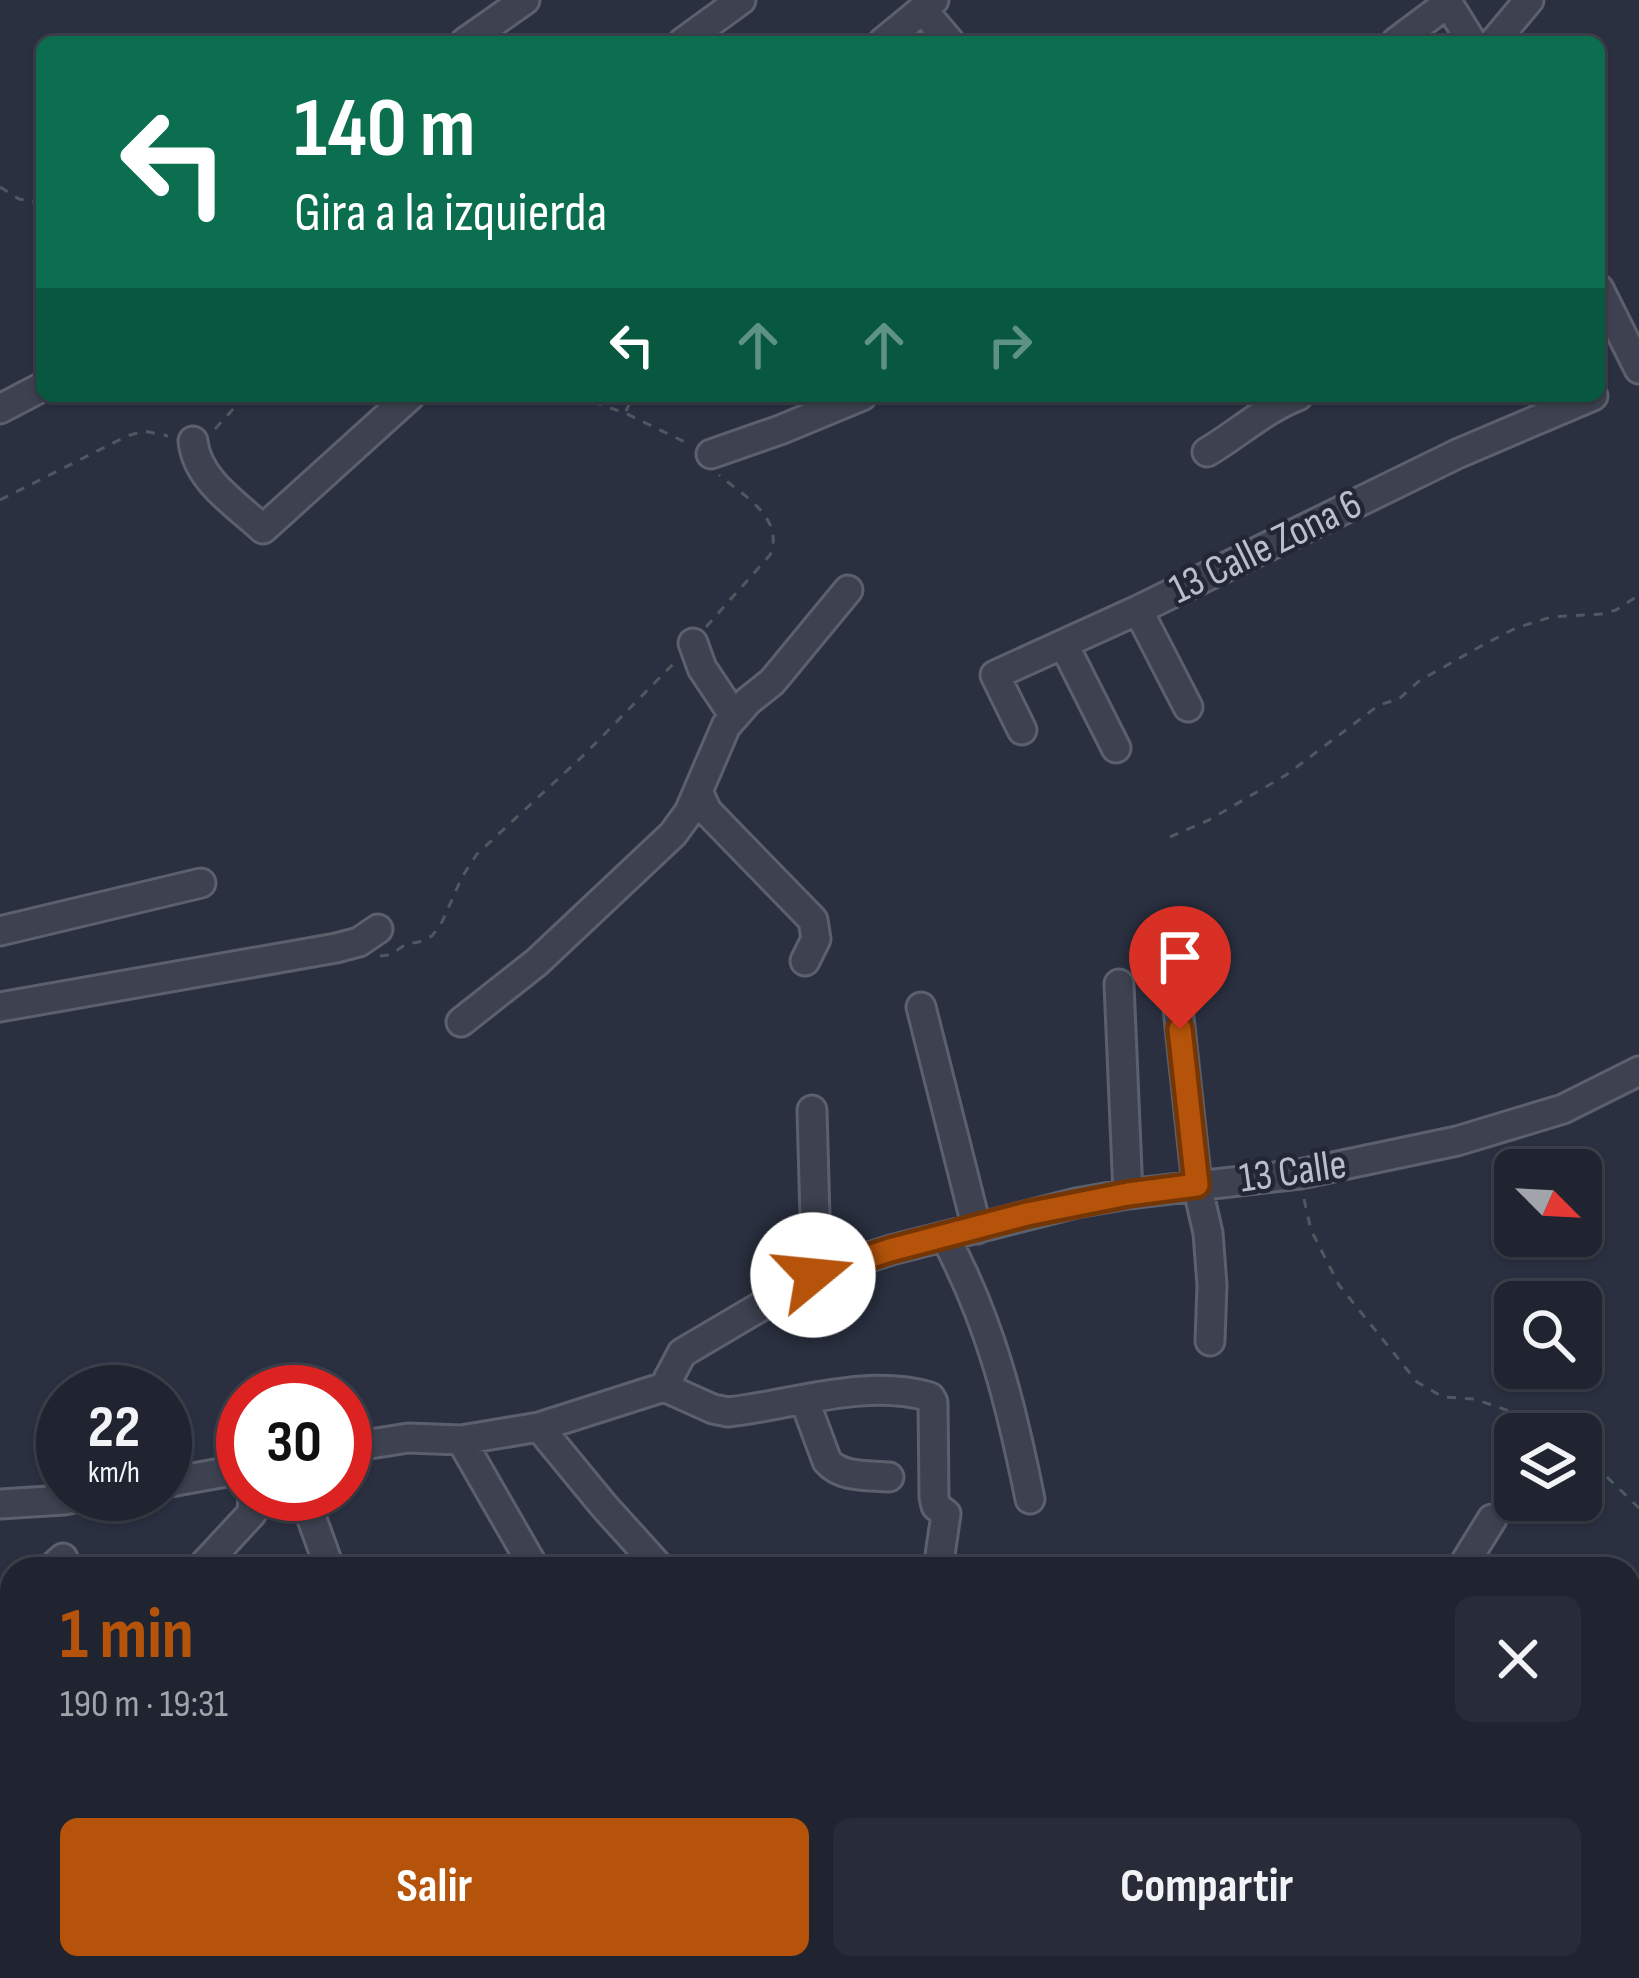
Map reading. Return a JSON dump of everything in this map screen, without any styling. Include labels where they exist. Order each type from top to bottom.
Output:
[{"type":"street","points":[[474,36],[525,0]]},
{"type":"street","points":[[691,36],[741,0]]},
{"type":"street","points":[[1499,36],[1529,0]]},
{"type":"street","points":[[1404,36],[1447,2],[1468,36]]},
{"type":"street","points":[[890,36],[928,5],[946,36]]},
{"type":"street","points":[[1605,302],[1639,373]]},
{"type":"street","name":"13 Calle Zona 6","points":[[1605,390],[1639,373]]},
{"type":"street","points":[[0,410],[36,389]]},
{"type":"street","points":[[194,441],[199,465],[207,476],[263,530],[403,402]]},
{"type":"street","points":[[711,454],[848,402]]},
{"type":"street","points":[[1207,452],[1284,402]]},
{"type":"street","name":"13 Calle Zona 6","points":[[1022,730],[995,675],[1457,454],[1580,402]]},
{"type":"street","points":[[461,1022],[537,962],[673,834],[689,812],[725,726],[772,682],[848,590]]},
{"type":"street","points":[[1138,610],[1188,706]]},
{"type":"street","points":[[693,643],[702,668],[734,716]]},
{"type":"street","points":[[1064,645],[1116,748]]},
{"type":"street","points":[[698,791],[707,811],[813,920],[816,939],[806,961]]},
{"type":"street","points":[[0,931],[201,883]]},
{"type":"street","points":[[0,1007],[336,948],[359,942],[378,929]]},
{"type":"street","points":[[1119,984],[1128,1194]]},
{"type":"street","points":[[1176,990],[1197,1185],[1209,1250],[1210,1341]]},
{"type":"street","points":[[921,1007],[977,1229]]},
{"type":"street","name":"13 Calle","points":[[664,1388],[682,1352],[813,1275],[1027,1214],[1128,1194],[1300,1174],[1435,1146],[1563,1109],[1639,1071]]},
{"type":"street","points":[[812,1110],[813,1275]]},
{"type":"street","points":[[945,1237],[992,1342],[1030,1499]]},
{"type":"street","points":[[372,1444],[408,1438],[461,1440],[539,1427],[664,1388],[728,1412],[857,1392],[930,1397],[934,1497],[946,1514],[940,1557]]},
{"type":"street","points":[[804,1399],[833,1468],[889,1478]]},
{"type":"street","points":[[539,1427],[651,1557]]},
{"type":"street","points":[[461,1440],[528,1557]]},
{"type":"street","points":[[0,1504],[36,1502]]},
{"type":"street","points":[[1469,1557],[1492,1519]]},
{"type":"street","points":[[211,1557],[244,1521]]},
{"type":"street","points":[[313,1521],[326,1557]]},
{"type":"path","points":[[0,188],[36,202]]},
{"type":"path","points":[[378,929],[372,948],[378,956],[432,936],[477,854],[586,753],[770,555],[774,530],[748,498],[716,472],[711,454],[593,402]]},
{"type":"path","points":[[625,413],[630,402]]},
{"type":"path","points":[[0,500],[127,436]]},
{"type":"path","points":[[1170,837],[1286,776],[1379,705],[1399,699],[1481,646],[1550,617],[1616,610],[1639,595]]},
{"type":"path","points":[[1300,1174],[1311,1230],[1339,1285],[1417,1382],[1444,1397],[1474,1399],[1515,1413]]},
{"type":"path","points":[[1602,1472],[1639,1508]]},
{"type":"route","points":[[813,1275],[1027,1214],[1197,1185],[1180,1029]]}]
